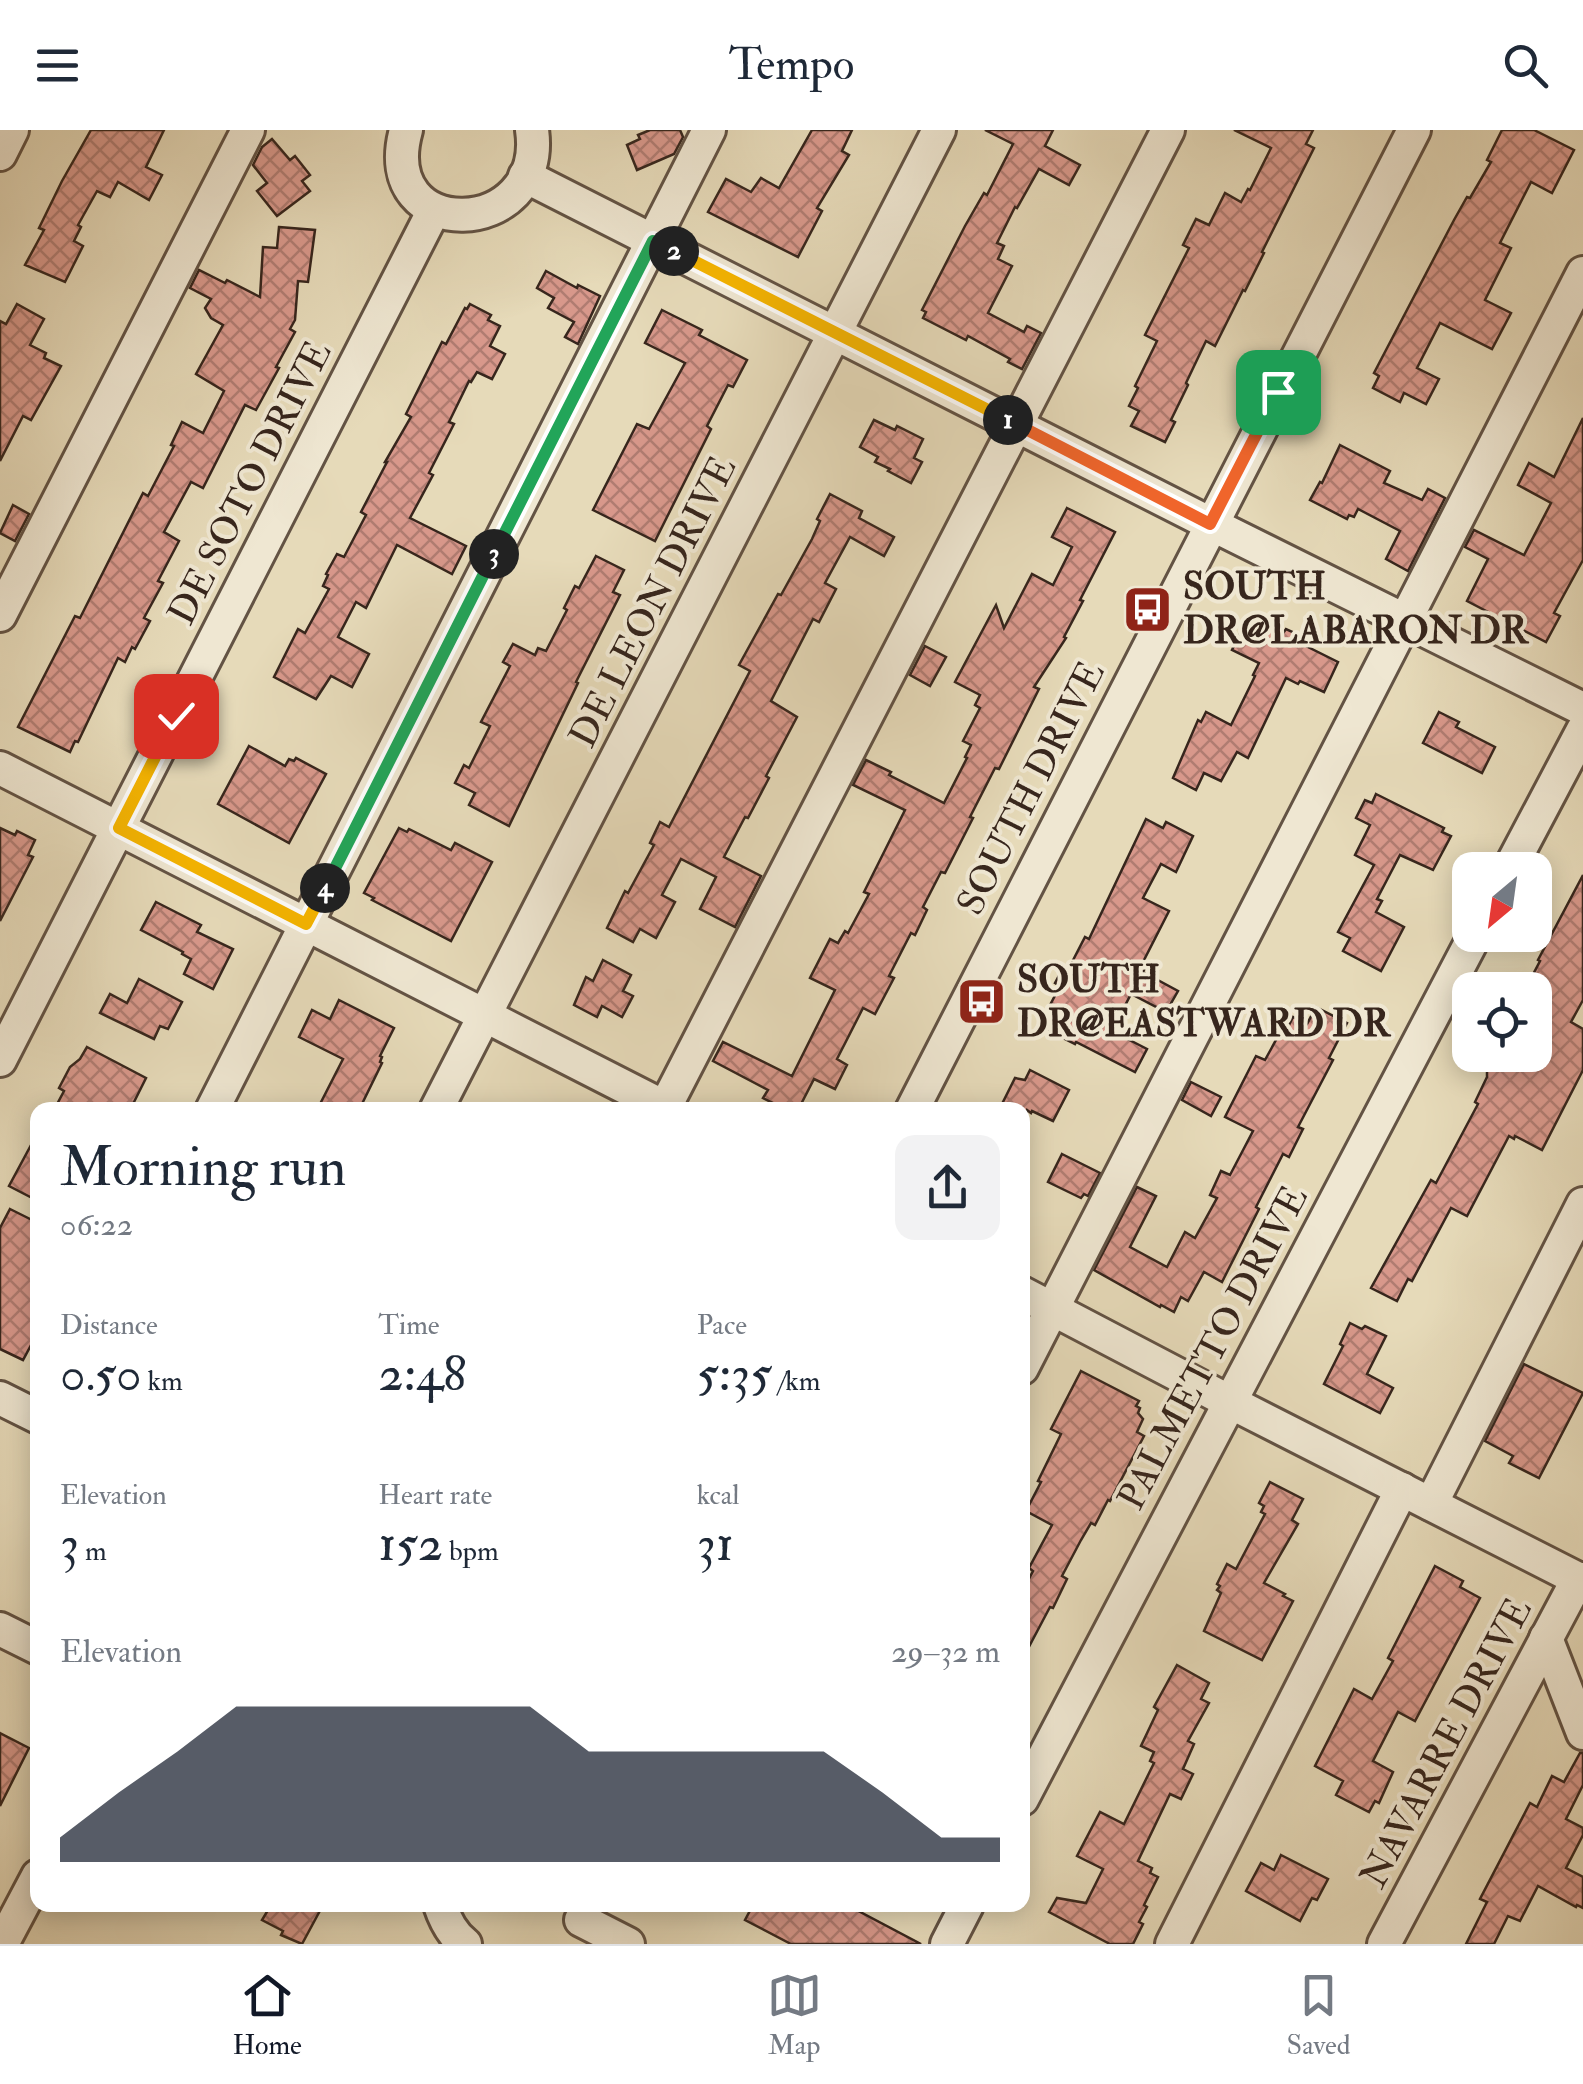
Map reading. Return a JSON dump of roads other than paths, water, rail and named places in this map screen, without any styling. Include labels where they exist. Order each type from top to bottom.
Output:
[{"type":"street","points":[[0,154],[12,130]]},
{"type":"street","points":[[0,615],[248,130]]},
{"type":"street","points":[[406,130],[402,156],[410,187],[434,210],[463,217],[489,211],[513,193],[531,158],[532,130]]},
{"type":"street","points":[[216,1102],[710,130]]},
{"type":"street","name":"DE LEON DRIVE","points":[[440,1102],[939,130]]},
{"type":"street","points":[[672,1102],[1168,130]]},
{"type":"street","name":"SOUTH DRIVE","points":[[916,1102],[1414,130]]},
{"type":"street","points":[[525,176],[1583,709]]},
{"type":"street","name":"DE SOTO DRIVE","points":[[0,1060],[434,210]]},
{"type":"street","points":[[1030,1353],[1583,273]]},
{"type":"street","points":[[1519,852],[1583,730]]},
{"type":"street","points":[[0,768],[654,1102]]},
{"type":"street","name":"PALMETTO DRIVE","points":[[1030,1784],[1466,952]]},
{"type":"street","points":[[1172,1944],[1583,1204]]},
{"type":"street","points":[[1030,1296],[1580,1579]]},
{"type":"street","points":[[0,1398],[30,1413]]},
{"type":"street","name":"NAVARRE DRIVE","points":[[1384,1944],[1580,1579]]},
{"type":"street","points":[[0,1630],[30,1644]]},
{"type":"street","points":[[1546,1638],[1583,1733]]},
{"type":"street","points":[[2,1944],[30,1891]]},
{"type":"street","points":[[442,1912],[465,1944]]},
{"type":"street","points":[[947,1944],[963,1912]]},
{"type":"street","points":[[576,1923],[628,1944]]},
{"type":"place","name":"SOUTH DR@LABARON DR","points":[[1148,609]]},
{"type":"place","name":"SOUTH DR@EASTWARD DR","points":[[982,1002]]}]
